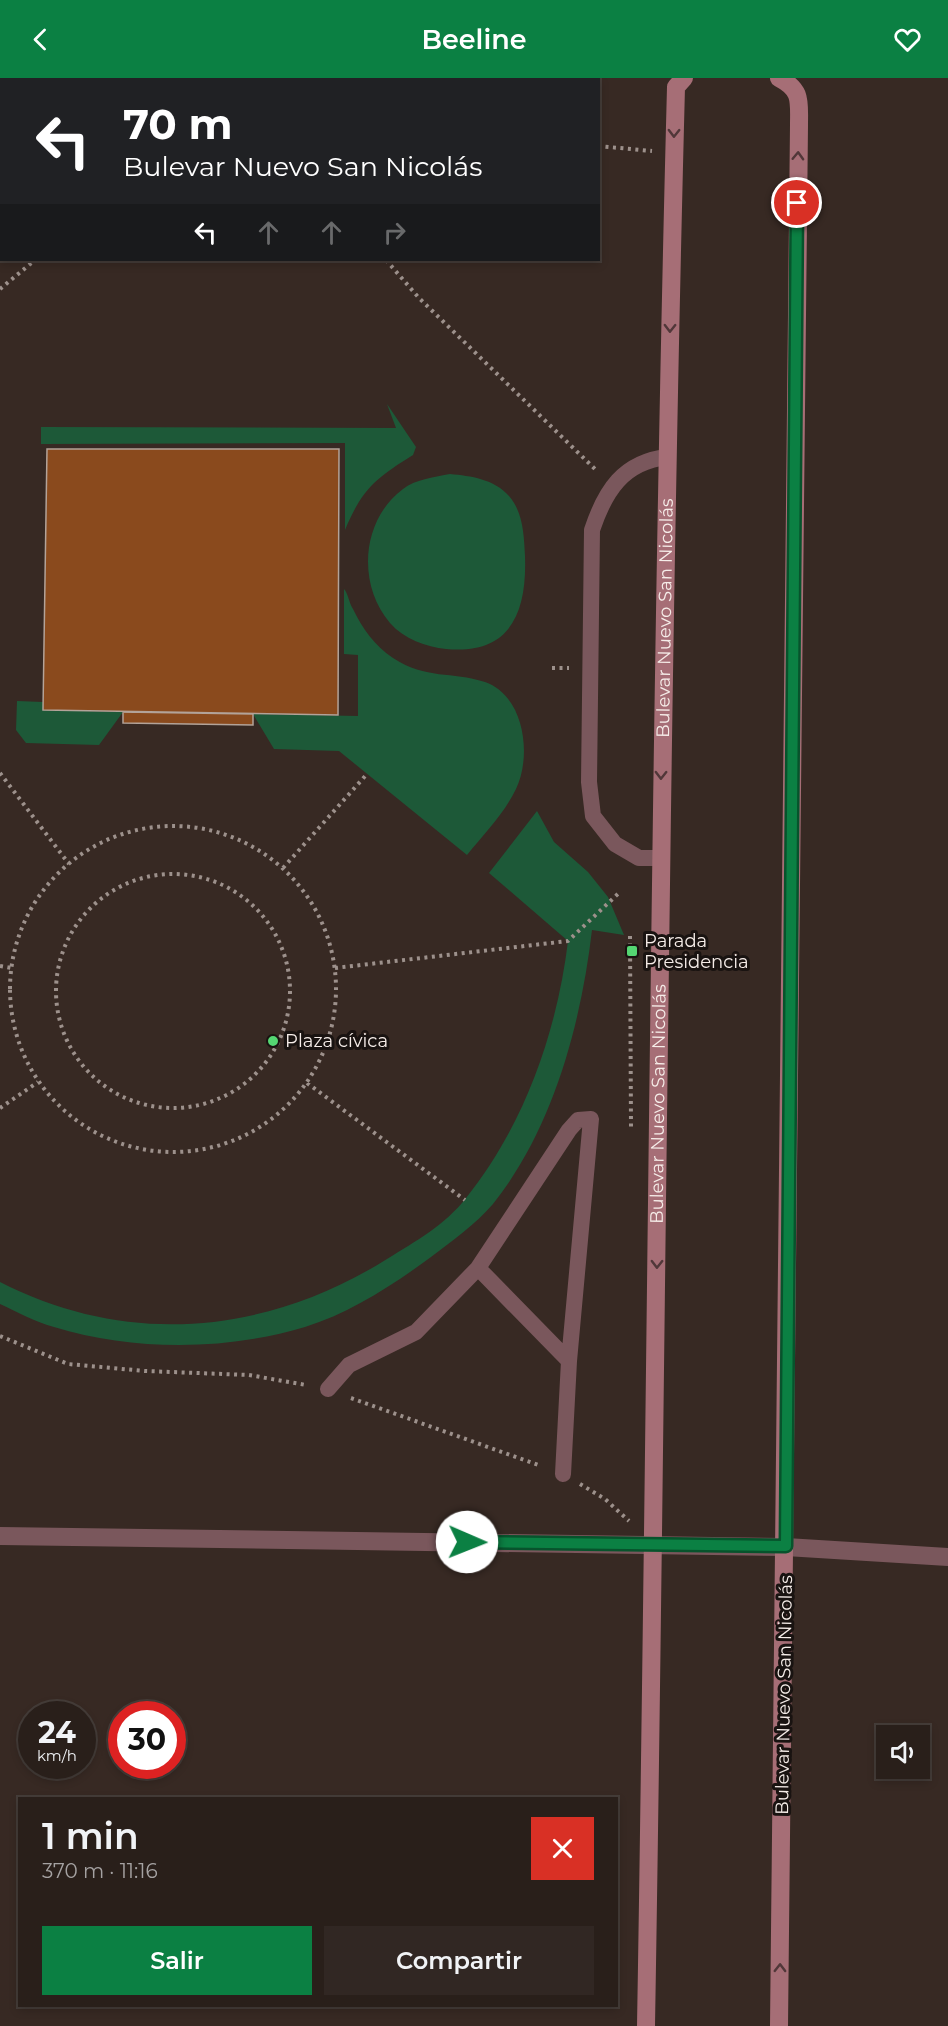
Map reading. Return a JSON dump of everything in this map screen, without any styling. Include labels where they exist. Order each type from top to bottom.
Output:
[{"type":"street","name":"Bulevar Nuevo San Nicolás","points":[[646,2026],[667,457],[676,87],[684,78]]},
{"type":"street","name":"Bulevar Nuevo San Nicolás","points":[[779,78],[790,84],[798,94],[800,124],[779,2026]]},
{"type":"street","points":[[0,1536],[786,1546],[948,1557]]},
{"type":"lane","points":[[661,858],[639,858],[615,844],[593,816],[589,782],[592,530],[599,509],[612,487],[633,466],[650,459],[667,457]]},
{"type":"lane","points":[[328,1389],[349,1365],[416,1332],[478,1268],[569,1130],[578,1120],[591,1119],[569,1361],[563,1474]]},
{"type":"lane","points":[[478,1268],[569,1361]]},
{"type":"path","points":[[600,146],[674,153]]},
{"type":"path","points":[[0,289],[34,261]]},
{"type":"path","points":[[387,261],[419,298],[612,487]]},
{"type":"path","points":[[0,773],[69,864]]},
{"type":"path","points":[[283,868],[367,774]]},
{"type":"path","points":[[175,824],[211,830],[249,842],[294,877],[324,923],[338,978],[332,1030],[307,1083],[276,1117],[230,1143],[178,1153],[126,1146],[78,1124],[38,1082],[16,1041],[8,989],[17,934],[44,885],[69,864],[87,848],[139,828],[175,824]]},
{"type":"path","points":[[147,876],[201,877],[250,900],[281,939],[292,993],[282,1041],[248,1083],[197,1106],[146,1108],[99,1083],[64,1043],[54,992],[66,934],[98,898],[147,876]]},
{"type":"path","points":[[335,968],[568,941],[621,891]]},
{"type":"path","points":[[0,966],[11,968]]},
{"type":"path","points":[[0,1108],[38,1082]]},
{"type":"path","points":[[307,1083],[465,1200]]},
{"type":"path","points":[[0,1336],[68,1364],[146,1371],[249,1374],[328,1389],[563,1474],[605,1499],[654,1544]]},
{"type":"green space","points":[[387,404],[416,447],[413,455],[380,478],[364,494],[345,530],[345,443],[41,444],[41,427],[396,428]]},
{"type":"green space","points":[[450,474],[482,479],[503,490],[517,509],[524,540],[523,595],[511,626],[500,637],[486,645],[468,649],[431,646],[402,634],[379,608],[372,590],[369,572],[368,553],[372,535],[389,502],[403,489],[414,483]]},
{"type":"green space","points":[[344,589],[365,630],[380,648],[393,658],[405,665],[428,672],[485,682],[498,689],[517,713],[524,744],[521,776],[506,807],[467,855],[339,751],[274,749],[253,714],[358,716],[358,655],[344,654]]},
{"type":"green space","points":[[17,701],[43,702],[43,710],[123,712],[99,745],[26,743],[16,730]]},
{"type":"green space","points":[[537,811],[554,842],[588,872],[608,897],[624,935],[592,930],[572,1038],[548,1109],[514,1175],[493,1204],[479,1218],[417,1267],[355,1306],[322,1321],[274,1335],[211,1344],[147,1344],[84,1335],[47,1325],[0,1304],[0,1282],[49,1303],[98,1317],[147,1324],[197,1323],[246,1317],[294,1304],[341,1284],[409,1246],[430,1232],[458,1208],[487,1170],[521,1109],[546,1043],[563,975],[568,941],[489,873]]},
{"type":"building","points":[[47,449],[339,449],[338,715],[43,710]]},
{"type":"building","points":[[123,712],[253,714],[253,725],[123,723]]},
{"type":"place","name":"Parada Presidencia","points":[[632,951]]},
{"type":"place","name":"Plaza cívica","points":[[273,1041]]},
{"type":"route","points":[[467,1542],[786,1546],[797,203]]}]
